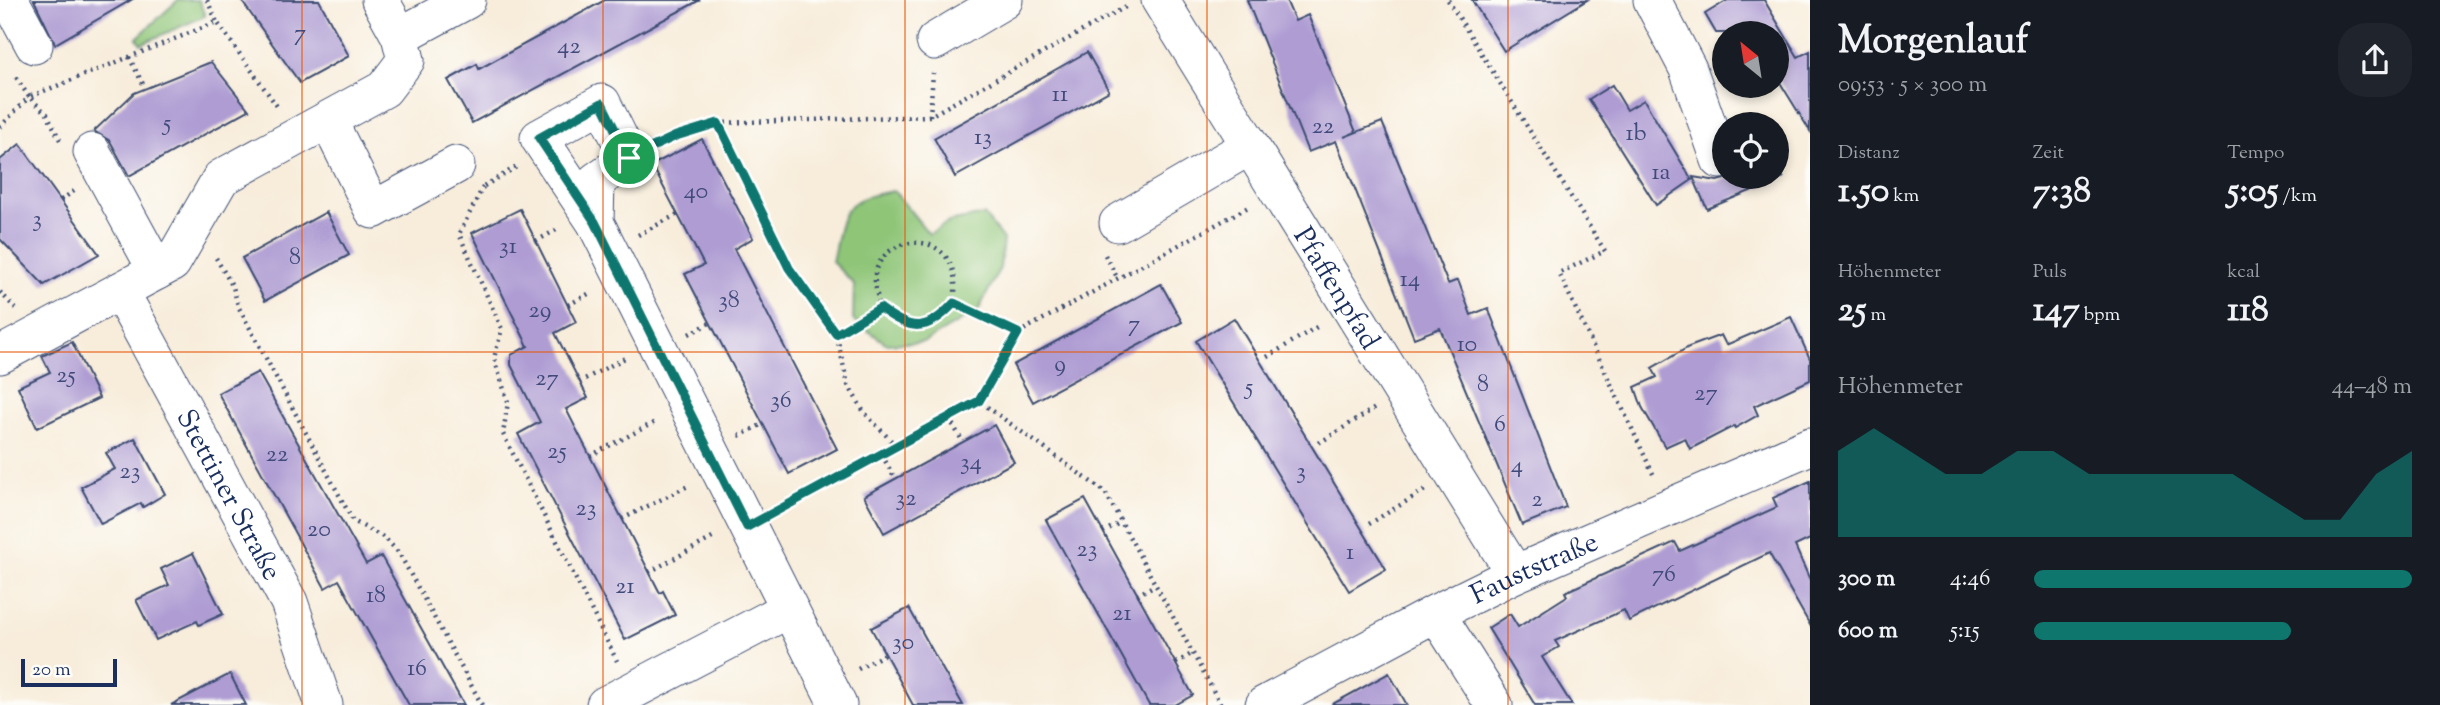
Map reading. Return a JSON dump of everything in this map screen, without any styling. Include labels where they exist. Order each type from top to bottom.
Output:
[{"type":"street","points":[[10,0],[21,54]]},
{"type":"street","points":[[0,355],[172,263],[221,178],[384,89],[406,60],[400,36],[380,0]]},
{"type":"street","points":[[400,36],[467,0]]},
{"type":"street","points":[[935,41],[1004,0]]},
{"type":"street","name":"Pfaffenpfad","points":[[1160,0],[1515,575]]},
{"type":"street","points":[[1651,0],[1688,69],[1712,137]]},
{"type":"street","points":[[602,236],[596,181],[629,158],[602,103],[539,138],[602,236],[838,705]]},
{"type":"street","points":[[313,128],[373,209],[470,176]]},
{"type":"street","points":[[1118,223],[1250,146]]},
{"type":"street","points":[[78,151],[157,271]]},
{"type":"street","name":"Stettiner Straße","points":[[120,291],[289,602],[324,705]]},
{"type":"street","name":"Fauststraße","points":[[1264,705],[1436,613],[1515,575],[1810,446]]},
{"type":"street","points":[[619,698],[789,609]]},
{"type":"street","points":[[1436,613],[1494,705]]},
{"type":"path","points":[[207,0],[217,22],[313,128]]},
{"type":"path","points":[[629,158],[676,136],[718,123],[930,116],[1139,0]]},
{"type":"path","points":[[1448,0],[1605,251],[1559,273],[1669,509]]},
{"type":"path","points":[[0,127],[29,97],[217,22]]},
{"type":"path","points":[[930,116],[935,41]]},
{"type":"path","points":[[21,54],[29,97],[78,151]]},
{"type":"path","points":[[129,57],[145,88]]},
{"type":"path","points":[[718,123],[789,268],[836,334],[848,385],[864,412],[897,447]]},
{"type":"path","points":[[546,150],[470,176],[459,234],[502,329],[494,358],[508,402],[503,434],[619,698]]},
{"type":"path","points":[[649,572],[882,455],[979,401],[1018,333],[1277,191]]},
{"type":"path","points":[[602,236],[678,214]]},
{"type":"path","points":[[195,223],[233,287],[238,306],[353,521],[385,538],[399,553],[482,705]]},
{"type":"path","points":[[923,241],[938,248],[952,263],[956,281],[954,303],[940,319],[923,326],[902,325],[880,308],[875,275],[886,256],[899,245],[923,241]]},
{"type":"path","points":[[954,303],[1018,333]]},
{"type":"path","points":[[1267,357],[1349,307]]},
{"type":"path","points":[[836,334],[880,308]]},
{"type":"path","points":[[579,382],[655,343]]},
{"type":"path","points":[[1319,443],[1401,391]]},
{"type":"path","points":[[979,401],[1105,492],[1221,705]]},
{"type":"path","points":[[590,456],[687,406]]},
{"type":"path","points":[[949,418],[963,442]]},
{"type":"path","points":[[882,455],[895,479]]},
{"type":"path","points":[[622,519],[719,471]]},
{"type":"path","points":[[1369,523],[1452,474]]},
{"type":"path","points":[[1103,532],[1121,522]]},
{"type":"path","points":[[1138,595],[1155,585]]},
{"type":"path","points":[[1176,663],[1193,653]]},
{"type":"green space","points":[[178,0],[199,0],[205,16],[141,44],[137,38]]},
{"type":"green space","points":[[894,191],[929,234],[949,222],[984,215],[1003,239],[1000,268],[978,311],[924,342],[887,344],[853,320],[854,284],[832,262],[846,211],[863,198]]},
{"type":"building","points":[[34,0],[131,0],[55,44]]},
{"type":"building","points":[[241,0],[319,0],[349,56],[300,83]]},
{"type":"building","points":[[605,0],[700,0],[472,123],[448,80],[477,64],[479,69]]},
{"type":"building","points":[[1247,0],[1286,0],[1295,21],[1308,15],[1356,132],[1344,137],[1382,122],[1448,284],[1458,280],[1471,315],[1488,308],[1566,507],[1522,525],[1440,328],[1414,338],[1336,141],[1308,152]]},
{"type":"building","points":[[1472,0],[1587,0],[1504,51]]},
{"type":"building","points":[[1728,0],[1764,0],[1777,21],[1712,21],[1712,26],[1705,14]]},
{"type":"building","points":[[1789,42],[1798,57],[1810,51],[1810,131],[1789,97]]},
{"type":"building","points":[[1087,52],[1109,91],[955,177],[934,138]]},
{"type":"building","points":[[211,62],[249,110],[129,176],[110,141],[94,131],[134,93]]},
{"type":"building","points":[[1612,85],[1627,110],[1644,100],[1692,180],[1656,205],[1589,99]]},
{"type":"building","points":[[702,139],[753,238],[734,249],[837,449],[789,474],[685,274],[704,265],[652,165]]},
{"type":"building","points":[[20,144],[99,254],[44,285],[0,239],[0,160]]},
{"type":"building","points":[[1693,177],[1712,180],[1712,189],[1755,189],[1707,209]]},
{"type":"building","points":[[520,209],[576,322],[555,333],[588,398],[566,409],[660,593],[663,591],[675,615],[625,640],[518,434],[540,422],[511,365],[511,355],[528,346],[472,233]]},
{"type":"building","points":[[326,212],[349,255],[265,301],[242,258]]},
{"type":"building","points":[[1161,284],[1182,322],[1033,402],[1013,365]]},
{"type":"building","points":[[1791,317],[1810,359],[1810,380],[1754,406],[1758,415],[1690,449],[1685,438],[1665,447],[1642,407],[1635,387],[1657,377],[1652,368],[1689,347],[1721,335],[1726,345]]},
{"type":"building","points":[[1234,318],[1386,569],[1349,591],[1196,341]]},
{"type":"building","points":[[72,342],[99,398],[37,428],[18,387],[50,372],[42,356]]},
{"type":"building","points":[[258,372],[366,564],[381,556],[464,705],[409,705],[339,580],[325,588],[218,393]]},
{"type":"building","points":[[994,425],[1014,462],[884,533],[864,496]]},
{"type":"building","points":[[135,438],[165,494],[143,507],[141,503],[101,524],[81,487],[115,469],[106,453]]},
{"type":"building","points":[[1810,481],[1810,539],[1795,546],[1810,580],[1810,625],[1769,553],[1629,621],[1624,610],[1555,641],[1559,647],[1542,657],[1572,705],[1535,705],[1488,628],[1510,614],[1518,627],[1567,596],[1565,592],[1675,542],[1680,551],[1777,507],[1773,498]]},
{"type":"building","points":[[1085,499],[1193,695],[1175,705],[1149,705],[1046,520]]},
{"type":"building","points":[[193,553],[223,614],[199,625],[197,621],[156,640],[136,600],[169,585],[161,569]]},
{"type":"building","points":[[909,608],[963,705],[913,705],[871,628]]},
{"type":"building","points":[[1389,673],[1407,705],[1331,705]]},
{"type":"building","points":[[230,674],[246,705],[171,705]]},
{"type":"route","points":[[602,103],[629,158],[676,136],[718,123],[764,212],[789,268],[836,334],[880,308],[902,325],[923,326],[940,319],[954,303],[1018,333],[979,401],[747,527],[595,222],[539,138],[602,103]]}]
